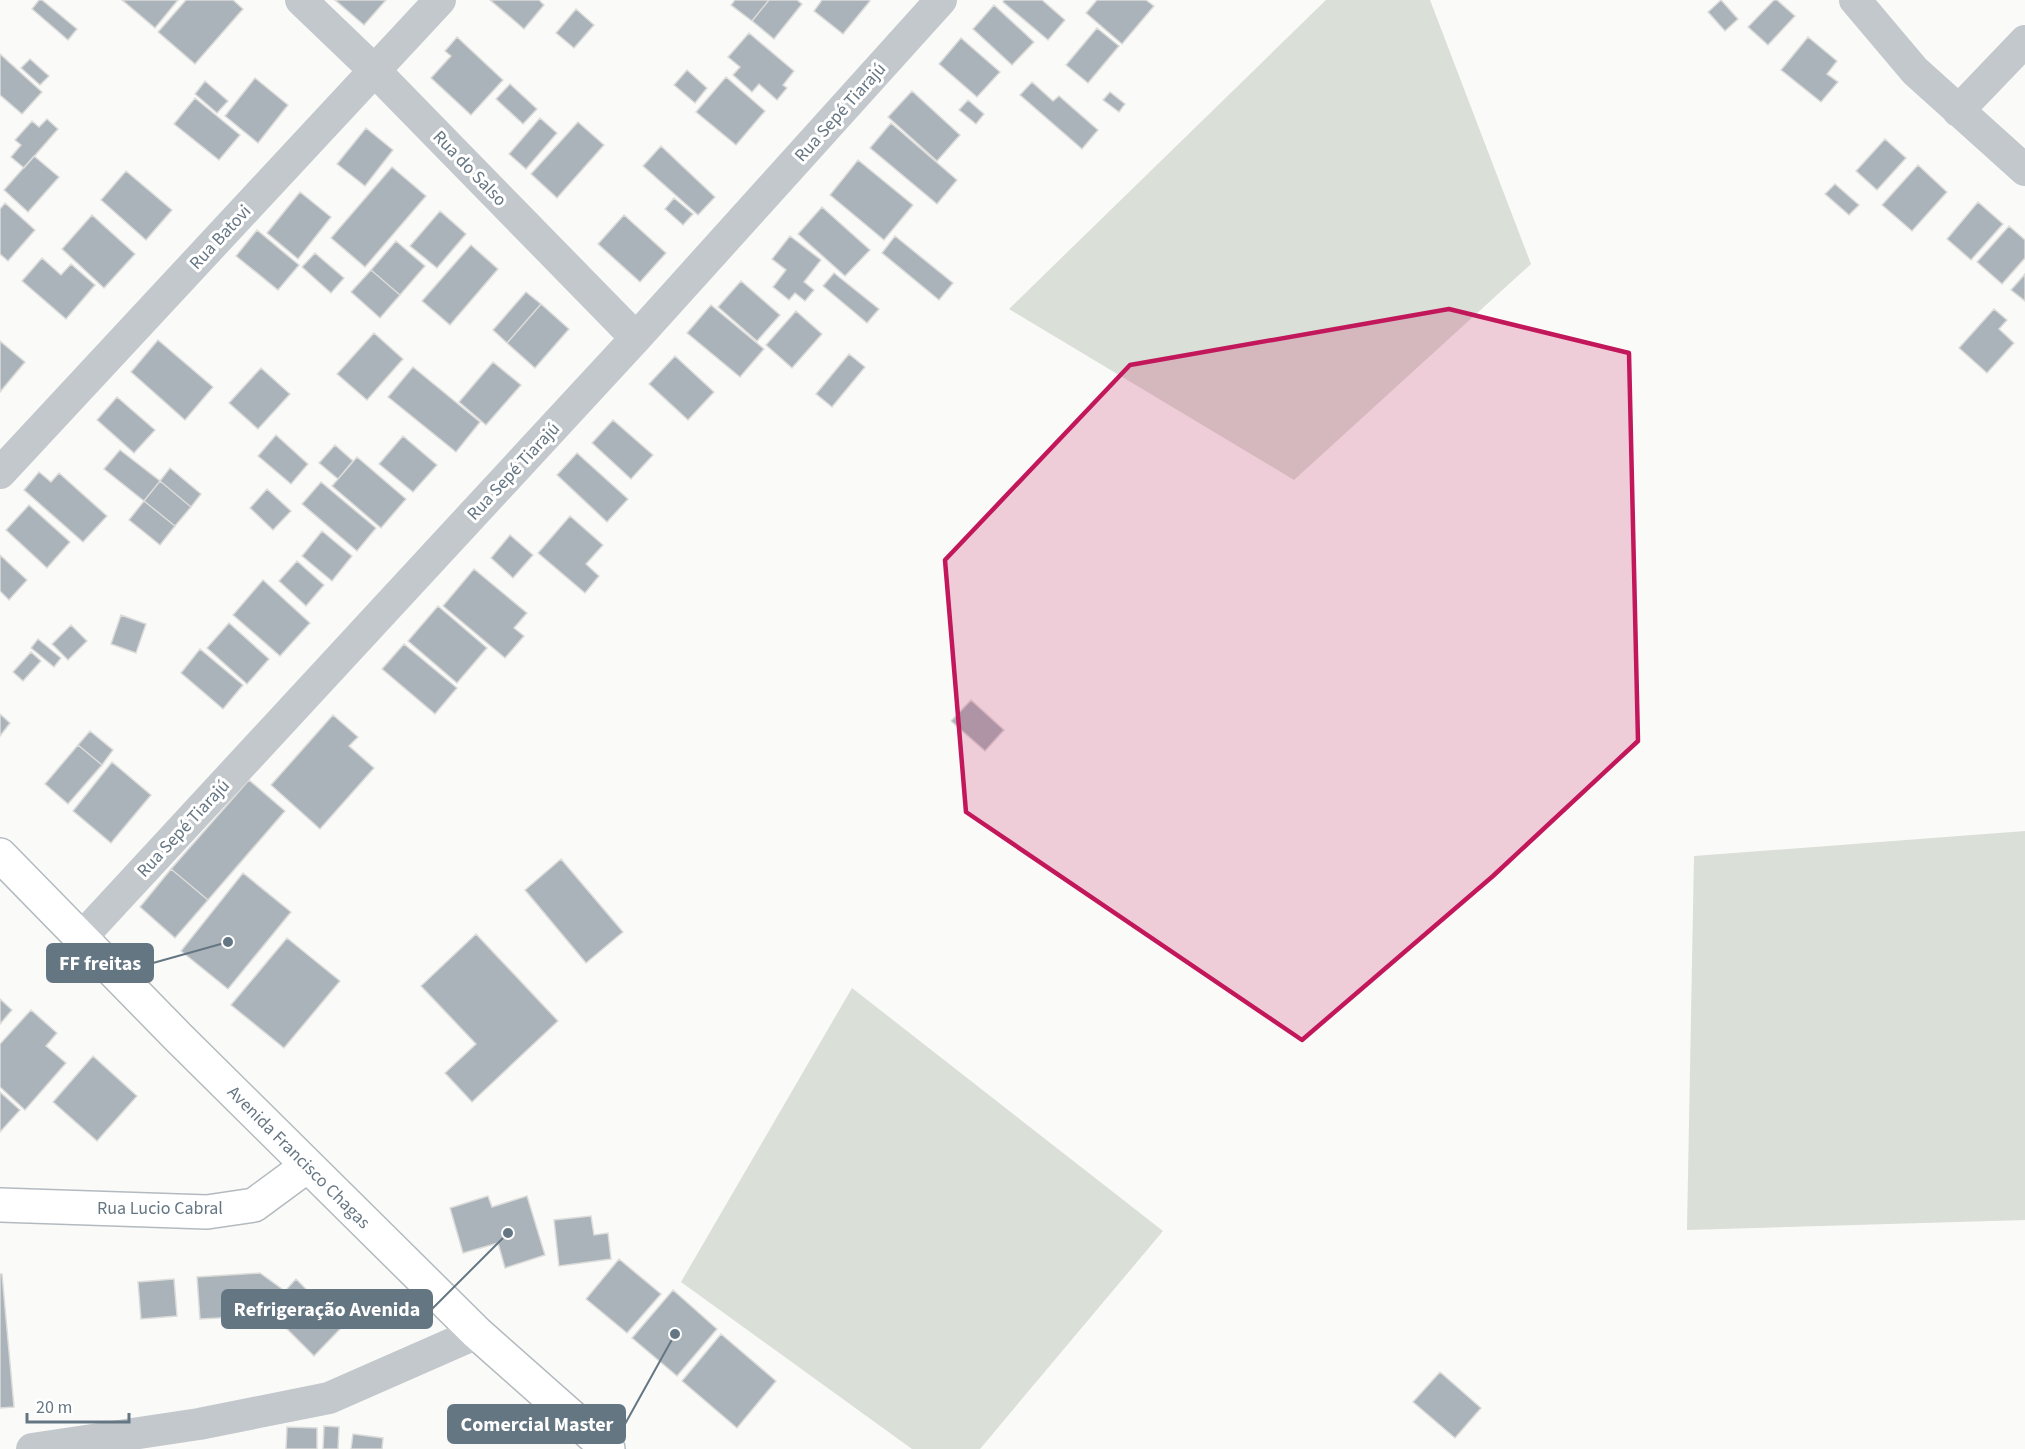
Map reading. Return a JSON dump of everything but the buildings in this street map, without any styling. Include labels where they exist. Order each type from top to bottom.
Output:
[{"type":"street","name":"Rua do Salso","points":[[301,0],[375,70],[636,338]]},
{"type":"street","name":"Rua Batovi","points":[[0,473],[440,0]]},
{"type":"street","name":"Rua Sepé Tiarajú","points":[[81,938],[636,338],[941,0]]},
{"type":"street","points":[[1855,0],[1915,71],[2025,170]]},
{"type":"street","points":[[1958,111],[2025,41]]},
{"type":"street","name":"Avenida Francisco Chagas","points":[[0,855],[307,1166],[477,1333],[608,1449]]},
{"type":"street","name":"Rua Lucio Cabral","points":[[0,1205],[207,1212],[254,1205],[307,1166]]},
{"type":"street","points":[[32,1449],[199,1424],[329,1398],[477,1333]]},
{"type":"highlighted area","points":[[1449,309],[1629,353],[1638,741],[1493,876],[1302,1040],[966,812],[945,560],[1130,365]]},
{"type":"shaded area","points":[[1326,0],[1430,0],[1531,264],[1294,480],[1009,309]]},
{"type":"shaded area","points":[[2025,831],[2025,1220],[1687,1230],[1694,856]]},
{"type":"shaded area","points":[[852,988],[1163,1231],[980,1449],[912,1449],[681,1282]]},
{"type":"place","name":"FF freitas","points":[[228,942]]},
{"type":"place","name":"Refrigeração Avenida","points":[[508,1233]]},
{"type":"place","name":"Comercial Master","points":[[675,1334]]}]
